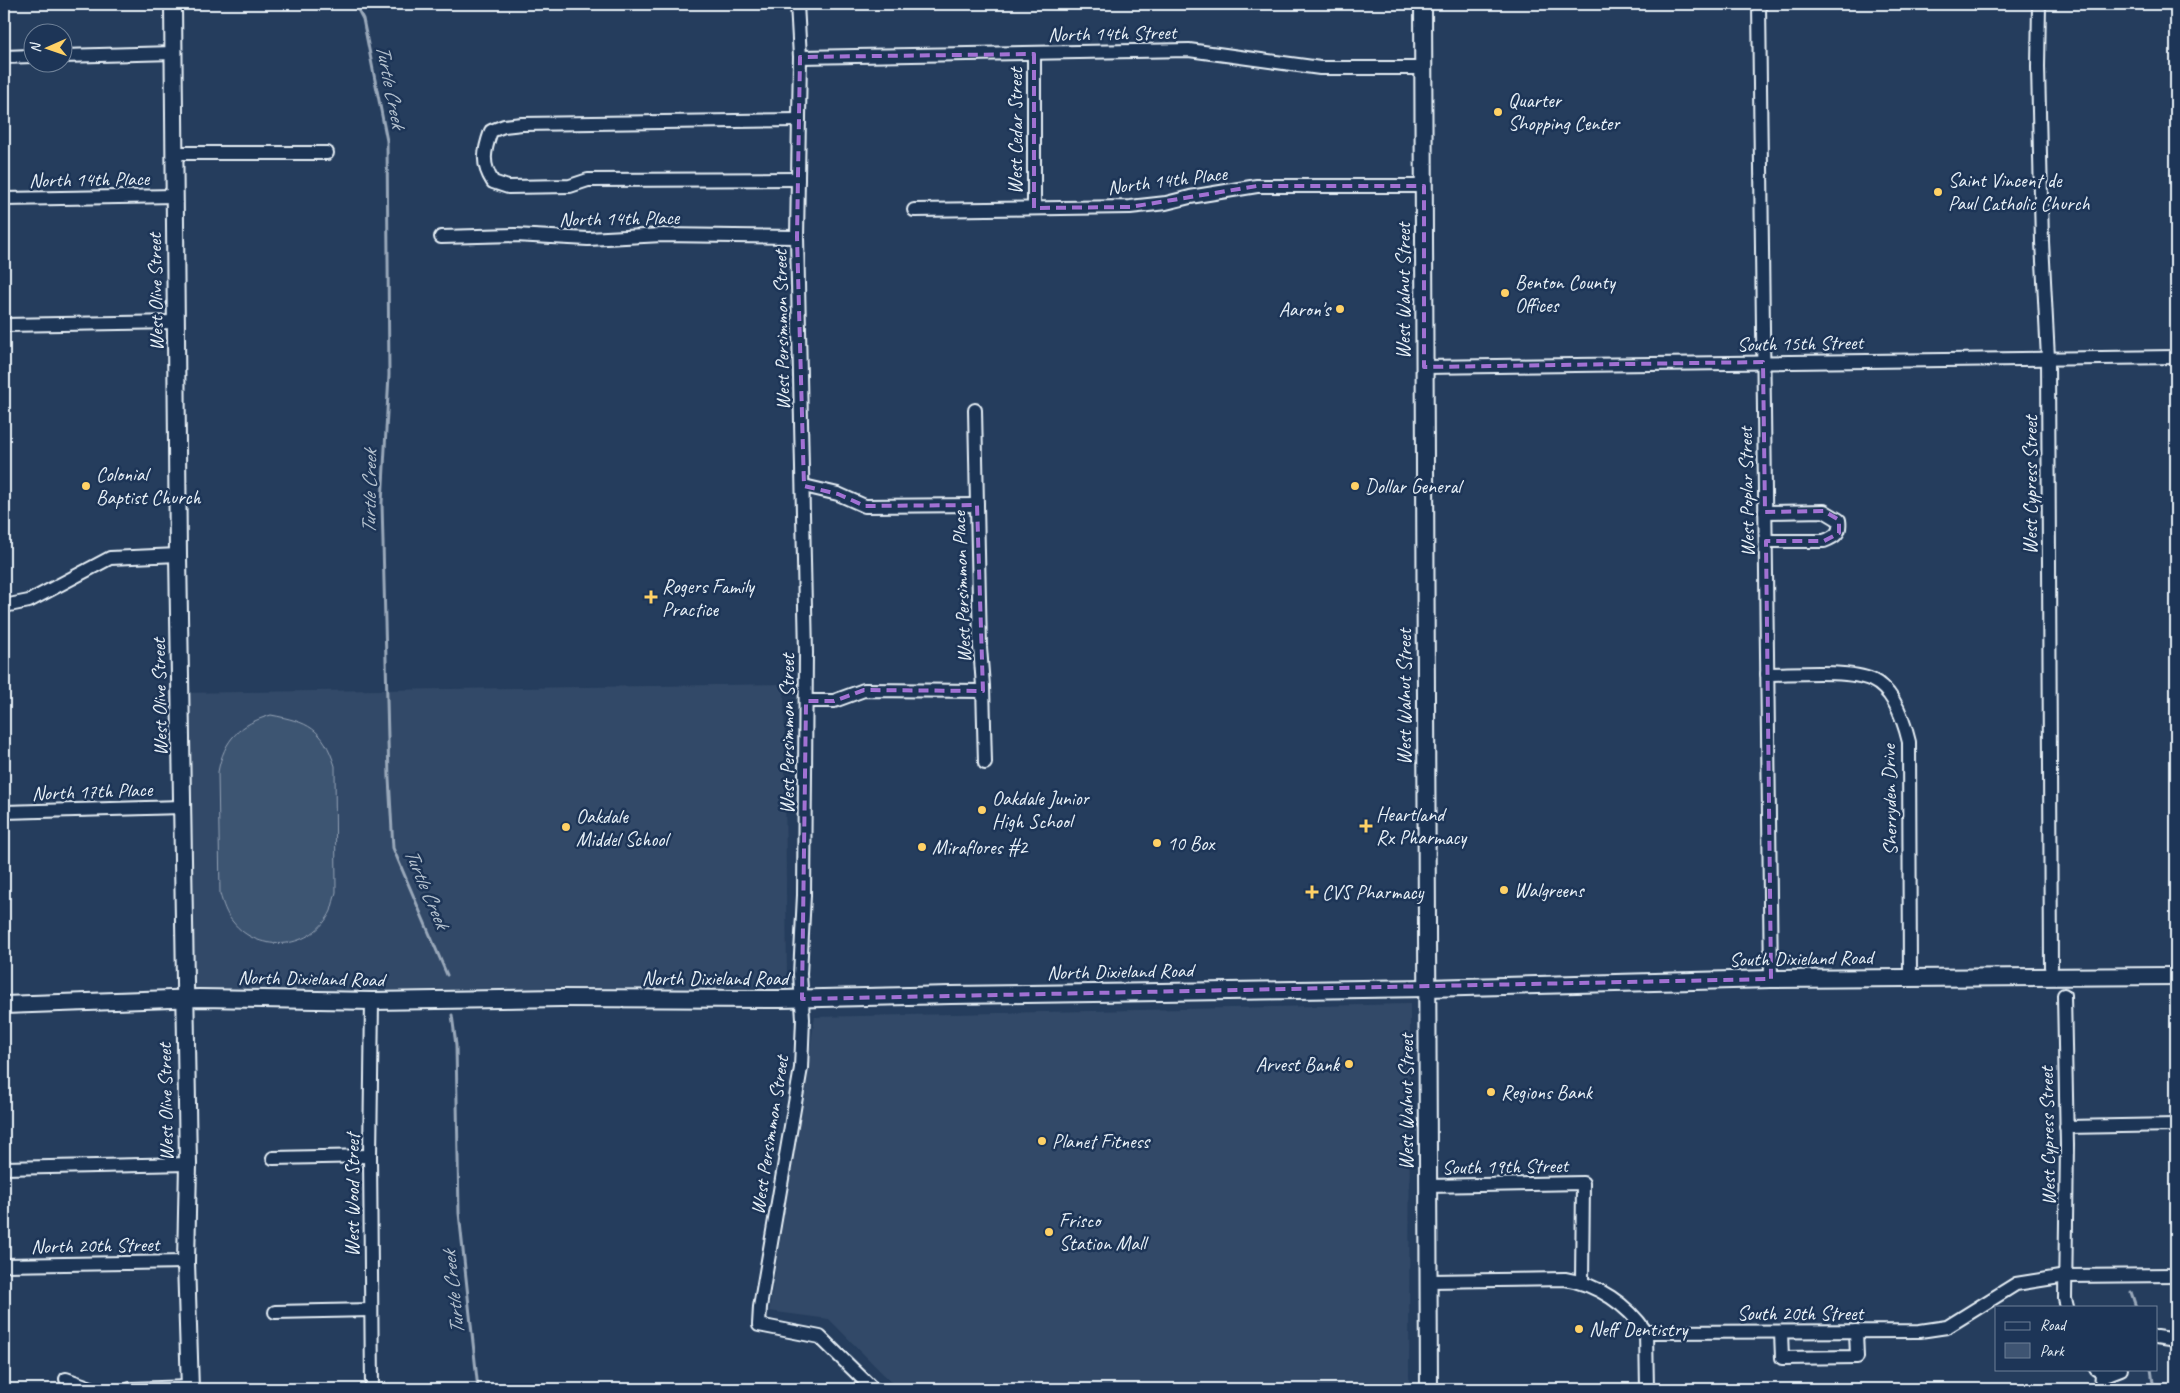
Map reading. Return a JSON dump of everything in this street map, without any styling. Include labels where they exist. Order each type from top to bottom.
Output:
[{"type":"main road","name":"West Olive Street","points":[[174,4],[178,555],[188,1164],[186,1262],[190,1388]]},
{"type":"main road","name":"West Walnut Street","points":[[1423,4],[1429,1389]]},
{"type":"main road","name":"South Dixieland Road","points":[[1427,988],[1910,977],[2176,976]]},
{"type":"main road","name":"North Dixieland Road","points":[[4,1005],[185,999],[372,1001],[802,999],[1427,988]]},
{"type":"street","name":"West Persimmon Street","points":[[796,4],[800,57],[797,237],[804,486],[806,701],[804,894],[800,974],[802,1068],[760,1307],[759,1325],[820,1336],[873,1389]]},
{"type":"street","name":"West Poplar Street","points":[[1758,4],[1771,980]]},
{"type":"street","name":"West Cypress Street","points":[[2039,4],[2038,67],[2042,242],[2048,358],[2051,966]]},
{"type":"street","name":"North 14th Street","points":[[800,57],[1189,50],[1320,68],[1423,68]]},
{"type":"street","points":[[72,56],[174,53]]},
{"type":"street","name":"West Cedar Street","points":[[1034,54],[1034,208]]},
{"type":"street","points":[[4,57],[22,56]]},
{"type":"street","points":[[798,179],[588,180],[570,186],[508,187],[493,182],[486,171],[485,148],[491,131],[504,126],[522,124],[799,120]]},
{"type":"street","name":"North 14th Place","points":[[175,154],[327,153]]},
{"type":"street","name":"North 14th Place","points":[[914,210],[1139,206],[1166,203],[1257,186],[1424,186]]},
{"type":"street","name":"North 14th Place","points":[[4,199],[176,196]]},
{"type":"street","name":"North 14th Place","points":[[441,236],[515,236],[588,239],[662,235],[797,237]]},
{"type":"street","points":[[4,325],[177,322]]},
{"type":"street","name":"South 15th Street","points":[[1424,367],[2176,357]]},
{"type":"street","name":"West Persimmon Place","points":[[975,410],[980,647],[985,764]]},
{"type":"street","points":[[804,486],[838,494],[865,506],[977,505]]},
{"type":"street","points":[[1765,512],[1824,511],[1839,520],[1840,526],[1839,533],[1833,538],[1824,541],[1766,541]]},
{"type":"street","points":[[4,606],[29,601],[110,558],[178,555]]},
{"type":"street","name":"Sherryden Drive","points":[[1767,674],[1847,674],[1872,680],[1897,706],[1909,742],[1910,977]]},
{"type":"street","points":[[806,701],[834,701],[864,690],[983,691]]},
{"type":"street","name":"North 17th Place","points":[[4,812],[182,807]]},
{"type":"street","name":"West Cypress Street","points":[[2064,995],[2066,1306]]},
{"type":"street","name":"West Wood Street","points":[[372,1001],[370,1156],[372,1389]]},
{"type":"street","points":[[2066,1127],[2176,1125]]},
{"type":"street","points":[[273,1158],[370,1156]]},
{"type":"street","points":[[4,1168],[188,1164]]},
{"type":"street","name":"South 19th Street","points":[[1428,1186],[1583,1183],[1582,1282]]},
{"type":"street","name":"North 20th Street","points":[[4,1265],[186,1262]]},
{"type":"street","name":"South 20th Street","points":[[1646,1332],[1920,1331],[1947,1327],[2016,1284],[2066,1276],[2176,1275]]},
{"type":"street","points":[[1429,1281],[1565,1279],[1582,1282],[1608,1296],[1634,1316],[1646,1332],[1647,1389]]},
{"type":"street","points":[[275,1312],[371,1310]]},
{"type":"street","points":[[1781,1332],[1782,1358],[1857,1357],[1856,1331]]},
{"type":"street","points":[[2158,1337],[2176,1340]]},
{"type":"street","points":[[2101,1389],[2099,1371],[2115,1373],[2120,1370]]},
{"type":"street","points":[[66,1379],[94,1389]]},
{"type":"street","points":[[130,1389],[190,1388]]},
{"type":"highlighted area","points":[[1034,54],[1034,208],[1130,207],[1257,186],[1424,186],[1424,367],[1763,362],[1765,512],[1824,511],[1839,520],[1839,533],[1824,541],[1766,541],[1771,979],[802,999],[806,701],[834,701],[864,690],[983,691],[977,505],[865,506],[838,494],[804,486],[797,237],[800,57]]},
{"type":"shaded area","points":[[784,684],[787,986],[185,999],[180,693]]},
{"type":"shaded area","points":[[1410,1004],[1409,1389],[898,1389],[829,1319],[769,1311],[815,1017]]},
{"type":"green space","points":[[271,715],[304,724],[312,729],[325,743],[335,766],[336,892],[332,909],[323,924],[312,933],[299,940],[285,943],[257,940],[244,933],[228,916],[220,894],[218,772],[221,760],[224,750],[235,734],[250,723]]},
{"type":"waterway","name":"Turtle Creek","points":[[355,4],[363,19],[387,141],[389,375],[382,503],[389,778],[393,848],[447,975]]},
{"type":"waterway","name":"Turtle Creek","points":[[452,1015],[456,1045],[459,1213],[478,1389]]},
{"type":"waterway","points":[[2131,1292],[2136,1306]]},
{"type":"waterway","points":[[2151,1370],[2154,1389]]},
{"type":"place","name":"Quarter Shopping Center","points":[[1498,112]]},
{"type":"place","name":"Saint Vincent de Paul Catholic Church","points":[[1938,192]]},
{"type":"place","name":"Benton County Offices","points":[[1505,293]]},
{"type":"place","name":"Aaron's","points":[[1340,309]]},
{"type":"place","name":"Colonial Baptist Church","points":[[86,486]]},
{"type":"place","name":"Dollar General","points":[[1355,486]]},
{"type":"place","name":"Rogers Family Practice","points":[[651,597]]},
{"type":"place","name":"Oakdale Junior High School","points":[[982,810]]},
{"type":"place","name":"Heartland Rx Pharmacy","points":[[1366,826]]},
{"type":"place","name":"Oakdale Middel School","points":[[566,827]]},
{"type":"place","name":"10 Box","points":[[1157,843]]},
{"type":"place","name":"Miraflores #2","points":[[922,847]]},
{"type":"place","name":"Walgreens","points":[[1504,890]]},
{"type":"place","name":"CVS Pharmacy","points":[[1312,892]]},
{"type":"place","name":"Arvest Bank","points":[[1349,1064]]},
{"type":"place","name":"Regions Bank","points":[[1491,1092]]},
{"type":"place","name":"Planet Fitness","points":[[1042,1141]]},
{"type":"place","name":"Frisco Station Mall","points":[[1049,1232]]},
{"type":"place","name":"Neff Dentistry","points":[[1579,1329]]}]
